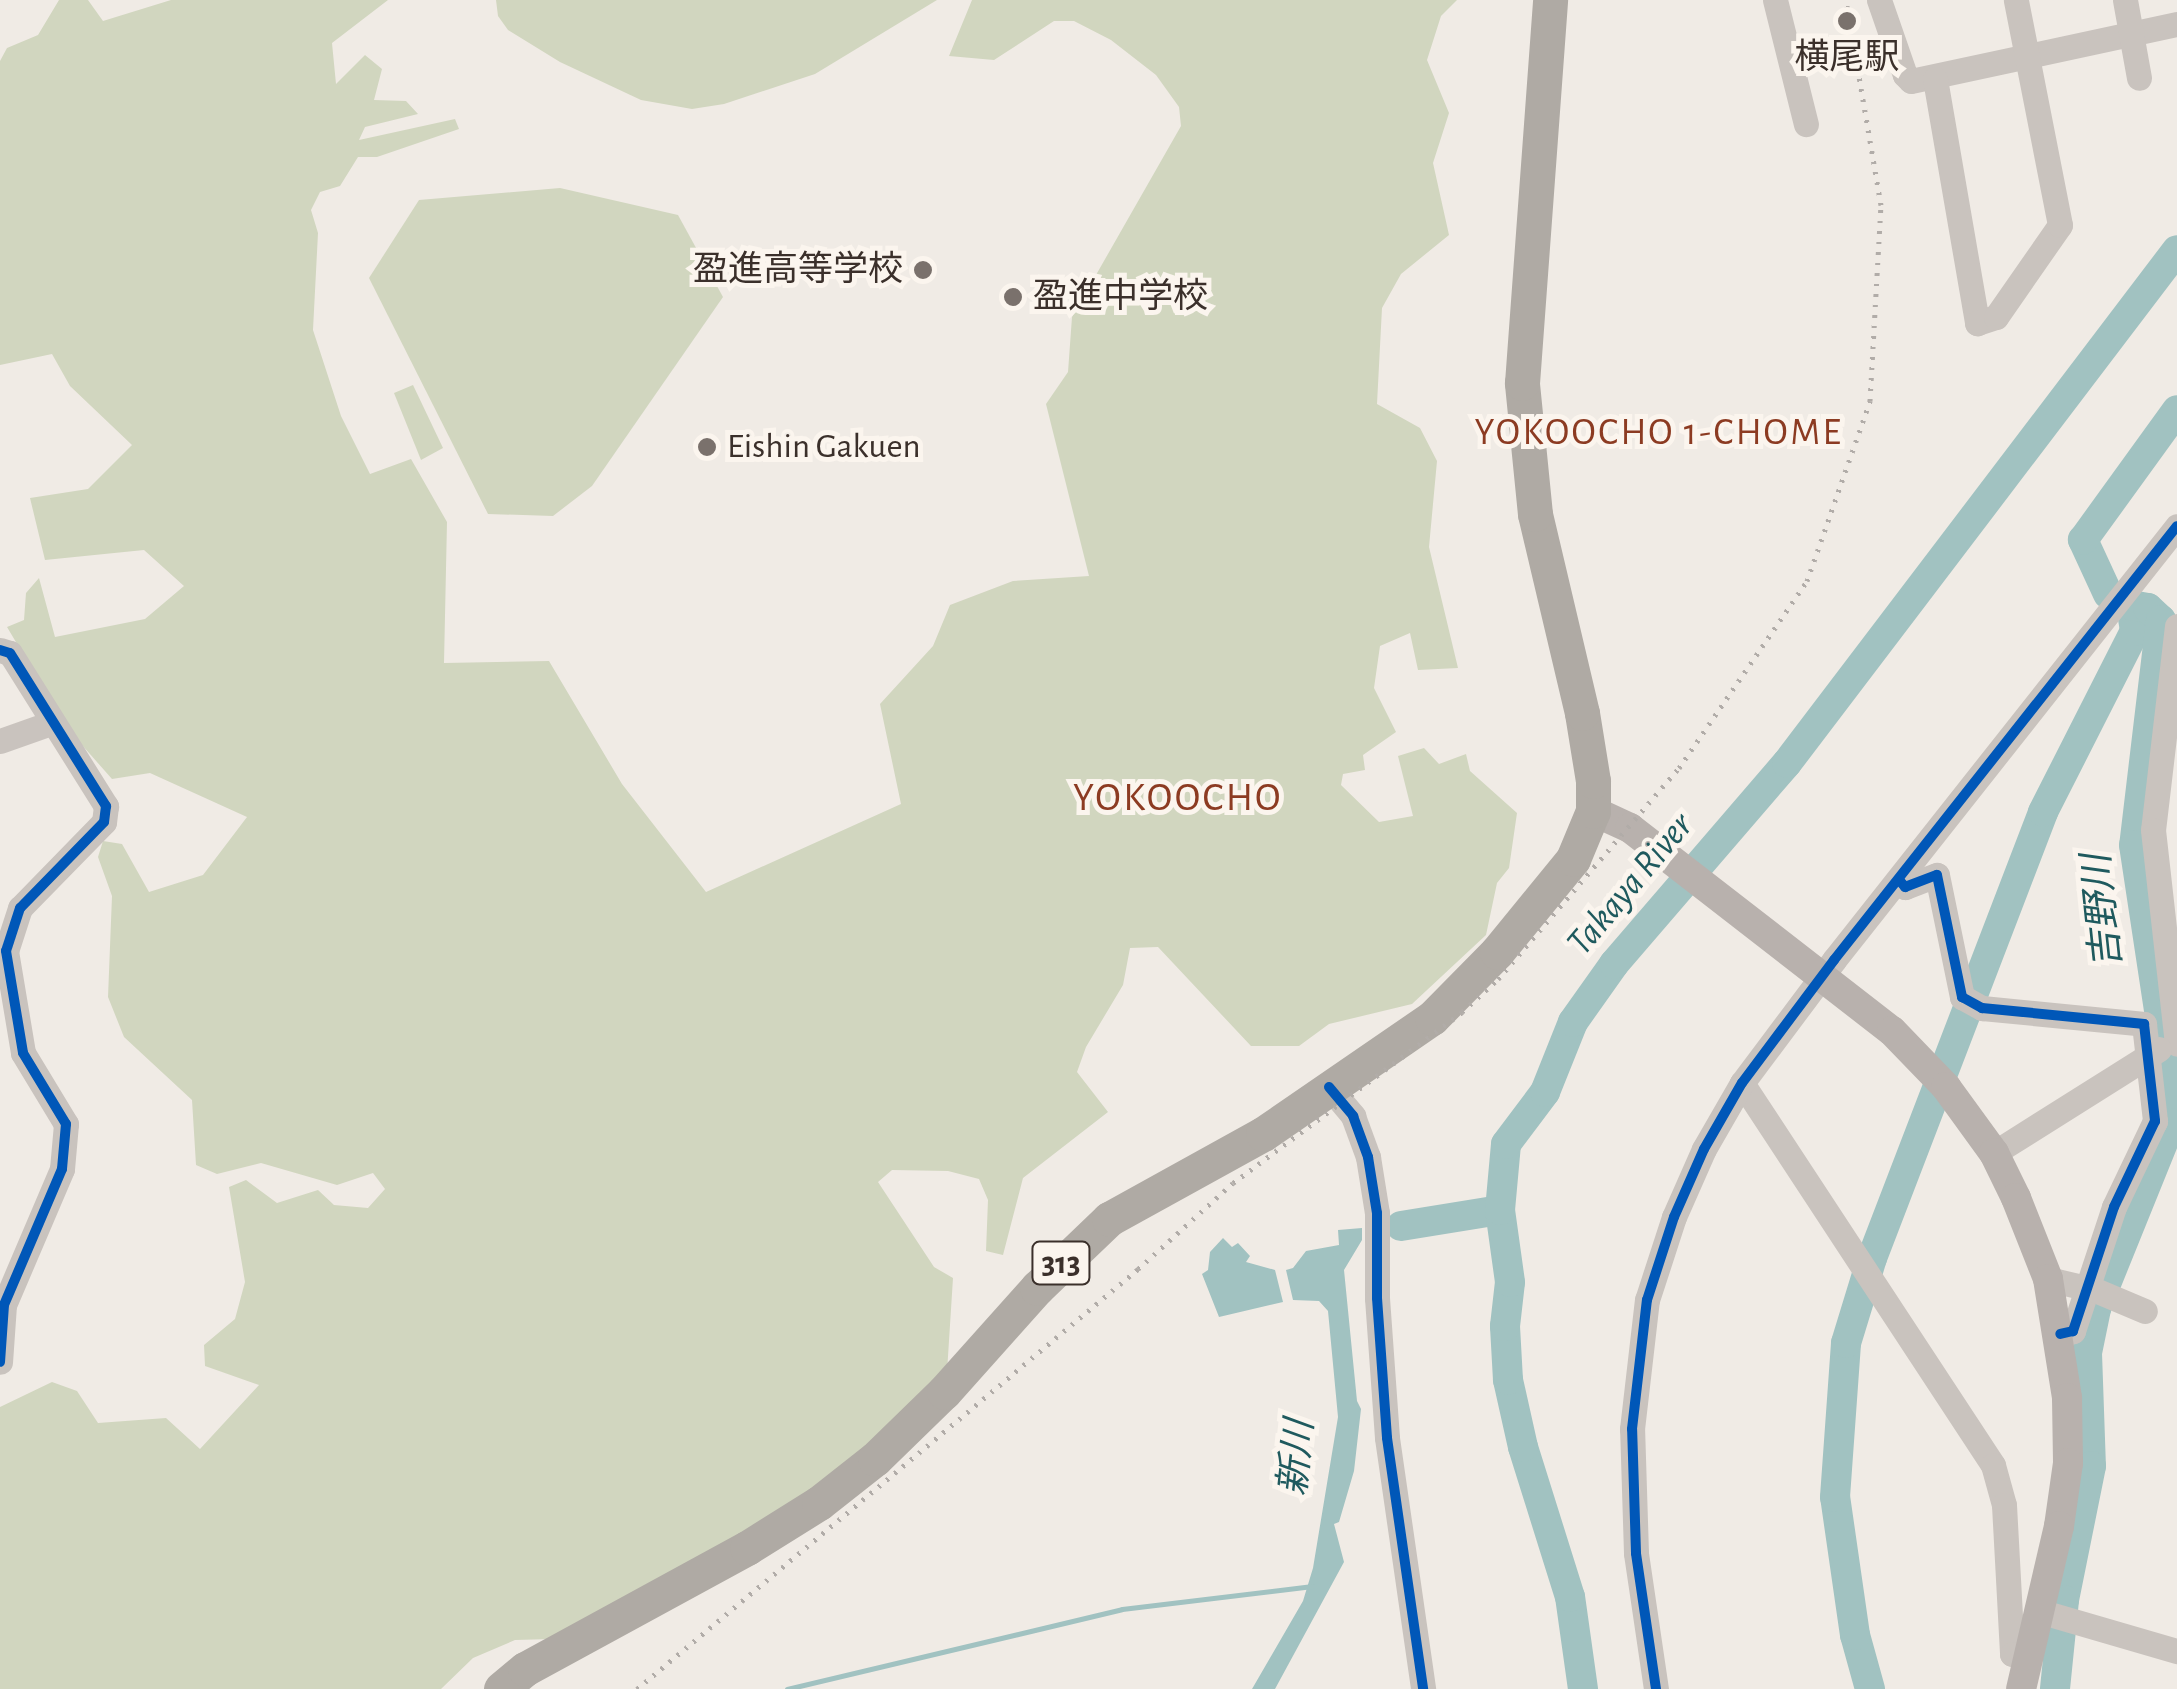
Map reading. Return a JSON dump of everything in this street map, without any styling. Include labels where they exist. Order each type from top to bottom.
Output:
[{"type":"highway","name":"313","points":[[501,1689],[525,1670],[819,1504],[875,1459],[944,1392],[1037,1288],[1109,1219],[1263,1134],[1432,1018],[1467,986],[1573,859],[1593,811],[1587,739],[1542,547],[1524,434],[1528,264],[1550,0]]},
{"type":"main road","points":[[1593,811],[1613,817],[1637,833],[1892,1031],[1938,1078],[1994,1153],[2048,1280],[2068,1398],[2068,1462],[2052,1607],[2027,1658],[2021,1689]]},
{"type":"street","points":[[1775,0],[1806,124]]},
{"type":"street","points":[[1879,0],[1905,75],[1912,81],[2177,24]]},
{"type":"street","points":[[1935,79],[1977,323],[1996,318],[2060,225],[2016,0]]},
{"type":"street","points":[[2125,0],[2139,78]]},
{"type":"street","points":[[1656,1689],[1636,1554],[1632,1430],[1646,1300],[1682,1200],[1742,1082],[2177,526]]},
{"type":"street","points":[[1994,1153],[2177,1040],[2153,830],[2177,626]]},
{"type":"street","points":[[0,650],[10,654],[106,806],[104,822],[20,908],[6,951],[23,1053],[66,1124],[62,1168],[4,1305],[0,1362]]},
{"type":"street","points":[[0,741],[51,723]]},
{"type":"street","points":[[1900,881],[1905,887],[1937,875],[1972,1003],[2144,1024],[2154,1121],[2114,1207],[2098,1291],[2073,1331],[2060,1334]]},
{"type":"street","points":[[1742,1082],[1993,1465],[2004,1504],[2012,1654],[2027,1658]]},
{"type":"street","points":[[1329,1087],[1353,1116],[1368,1156],[1377,1213],[1377,1298],[1387,1438],[1423,1689]]},
{"type":"street","points":[[2048,1280],[2098,1291],[2145,1311]]},
{"type":"street","points":[[2010,1583],[2052,1607],[2177,1651]]},
{"type":"green space","points":[[59,0],[88,0],[103,21],[171,0],[388,0],[332,43],[336,84],[365,55],[382,69],[374,100],[406,101],[418,114],[365,127],[359,140],[455,119],[459,129],[377,157],[358,157],[340,186],[320,192],[311,210],[318,233],[313,330],[341,416],[370,474],[411,459],[447,522],[444,663],[549,661],[622,784],[706,892],[901,804],[880,704],[933,646],[950,605],[1013,581],[1089,576],[1046,404],[1068,372],[1072,317],[1181,126],[1179,107],[1156,75],[1111,40],[1074,21],[1054,21],[994,60],[949,56],[972,0],[1457,0],[1441,16],[1427,60],[1449,113],[1433,163],[1449,235],[1401,274],[1382,308],[1377,404],[1420,428],[1437,461],[1429,547],[1458,668],[1418,670],[1410,633],[1380,646],[1374,688],[1396,732],[1363,755],[1365,770],[1343,774],[1341,785],[1379,822],[1413,816],[1398,756],[1424,748],[1439,764],[1466,754],[1470,771],[1517,813],[1509,868],[1497,883],[1486,935],[1412,1004],[1329,1024],[1299,1046],[1251,1046],[1158,947],[1130,948],[1123,985],[1086,1047],[1077,1072],[1108,1112],[1023,1178],[1003,1255],[986,1251],[988,1200],[979,1179],[948,1171],[892,1170],[878,1182],[934,1267],[953,1278],[947,1372],[842,1482],[552,1639],[515,1640],[473,1658],[441,1689],[0,1689],[0,1407],[52,1382],[77,1391],[98,1423],[166,1418],[200,1449],[259,1385],[205,1366],[204,1345],[235,1319],[245,1282],[229,1187],[246,1180],[277,1203],[318,1190],[334,1205],[368,1208],[385,1189],[373,1173],[337,1185],[261,1163],[217,1174],[196,1165],[192,1100],[124,1037],[108,997],[112,896],[98,857],[103,841],[122,844],[149,892],[203,875],[247,817],[150,773],[112,779],[67,728],[7,627],[24,620],[26,593],[39,578],[55,637],[145,619],[184,586],[144,550],[45,560],[30,498],[88,489],[132,445],[70,386],[52,354],[0,365],[0,61],[7,48],[38,35]]},
{"type":"green space","points":[[496,0],[937,0],[815,74],[724,104],[692,109],[641,100],[560,62],[508,30],[498,16]]},
{"type":"green space","points":[[560,188],[678,215],[723,297],[592,486],[553,516],[488,514],[369,278],[419,200]]},
{"type":"green space","points":[[413,385],[443,448],[421,460],[394,393]]},
{"type":"water","points":[[1362,1228],[1362,1240],[1344,1270],[1361,1409],[1354,1471],[1339,1522],[1334,1524],[1344,1562],[1275,1689],[1252,1689],[1303,1601],[1313,1568],[1338,1417],[1328,1311],[1319,1301],[1293,1300],[1286,1270],[1293,1268],[1306,1251],[1339,1245],[1338,1230]]},
{"type":"water","points":[[1223,1238],[1232,1247],[1238,1243],[1250,1256],[1246,1262],[1275,1270],[1283,1302],[1219,1317],[1202,1274],[1208,1270],[1210,1252]]},
{"type":"waterway","name":"Takaya River","points":[[1583,1689],[1570,1597],[1523,1447],[1508,1380],[1505,1326],[1510,1282],[1500,1210],[1506,1144],[1545,1092],[1573,1022],[1614,964],[1787,763],[2177,250]]},
{"type":"waterway","name":"吉野川","points":[[2108,594],[2083,540],[2177,410]]},
{"type":"waterway","points":[[1870,1689],[1855,1635],[1835,1497],[1846,1343],[1872,1258],[2043,812],[2135,631],[2131,605],[2148,608],[2161,620],[2134,845],[2166,1056],[2171,1123],[2096,1309],[2087,1353],[2091,1466],[2064,1600],[2055,1689]]},
{"type":"waterway","name":"新川","points":[[1401,1226],[1500,1210]]},
{"type":"waterway","points":[[787,1689],[1122,1609],[1313,1586]]},
{"type":"railway","points":[[637,1689],[1138,1269],[1233,1183],[1462,1012],[1498,979],[1679,768],[1807,581],[1870,401],[1881,205],[1846,0]]},
{"type":"cycle path","points":[[1656,1689],[1636,1553],[1632,1429],[1647,1300],[1674,1217],[1704,1149],[1742,1083],[1834,960],[2177,526]]},
{"type":"cycle path","points":[[0,650],[10,653],[106,806],[104,822],[20,908],[6,951],[23,1053],[66,1124],[62,1169],[4,1305],[0,1362]]},
{"type":"cycle path","points":[[1900,881],[1905,887],[1937,875],[1962,997],[1982,1008],[2144,1024],[2155,1121],[2114,1207],[2073,1331],[2060,1334]]},
{"type":"cycle path","points":[[1329,1087],[1353,1116],[1368,1157],[1377,1213],[1377,1298],[1387,1438],[1423,1689]]},
{"type":"place","name":"横尾駅","points":[[1847,21]]},
{"type":"place","name":"盈進高等学校","points":[[923,270]]},
{"type":"place","name":"盈進中学校","points":[[1013,297]]},
{"type":"place","name":"Eishin Gakuen","points":[[707,447]]},
{"type":"district","name":"YOKOOCHO 1-CHOME","points":[[1659,434]]},
{"type":"district","name":"YOKOOCHO","points":[[1178,798]]}]
